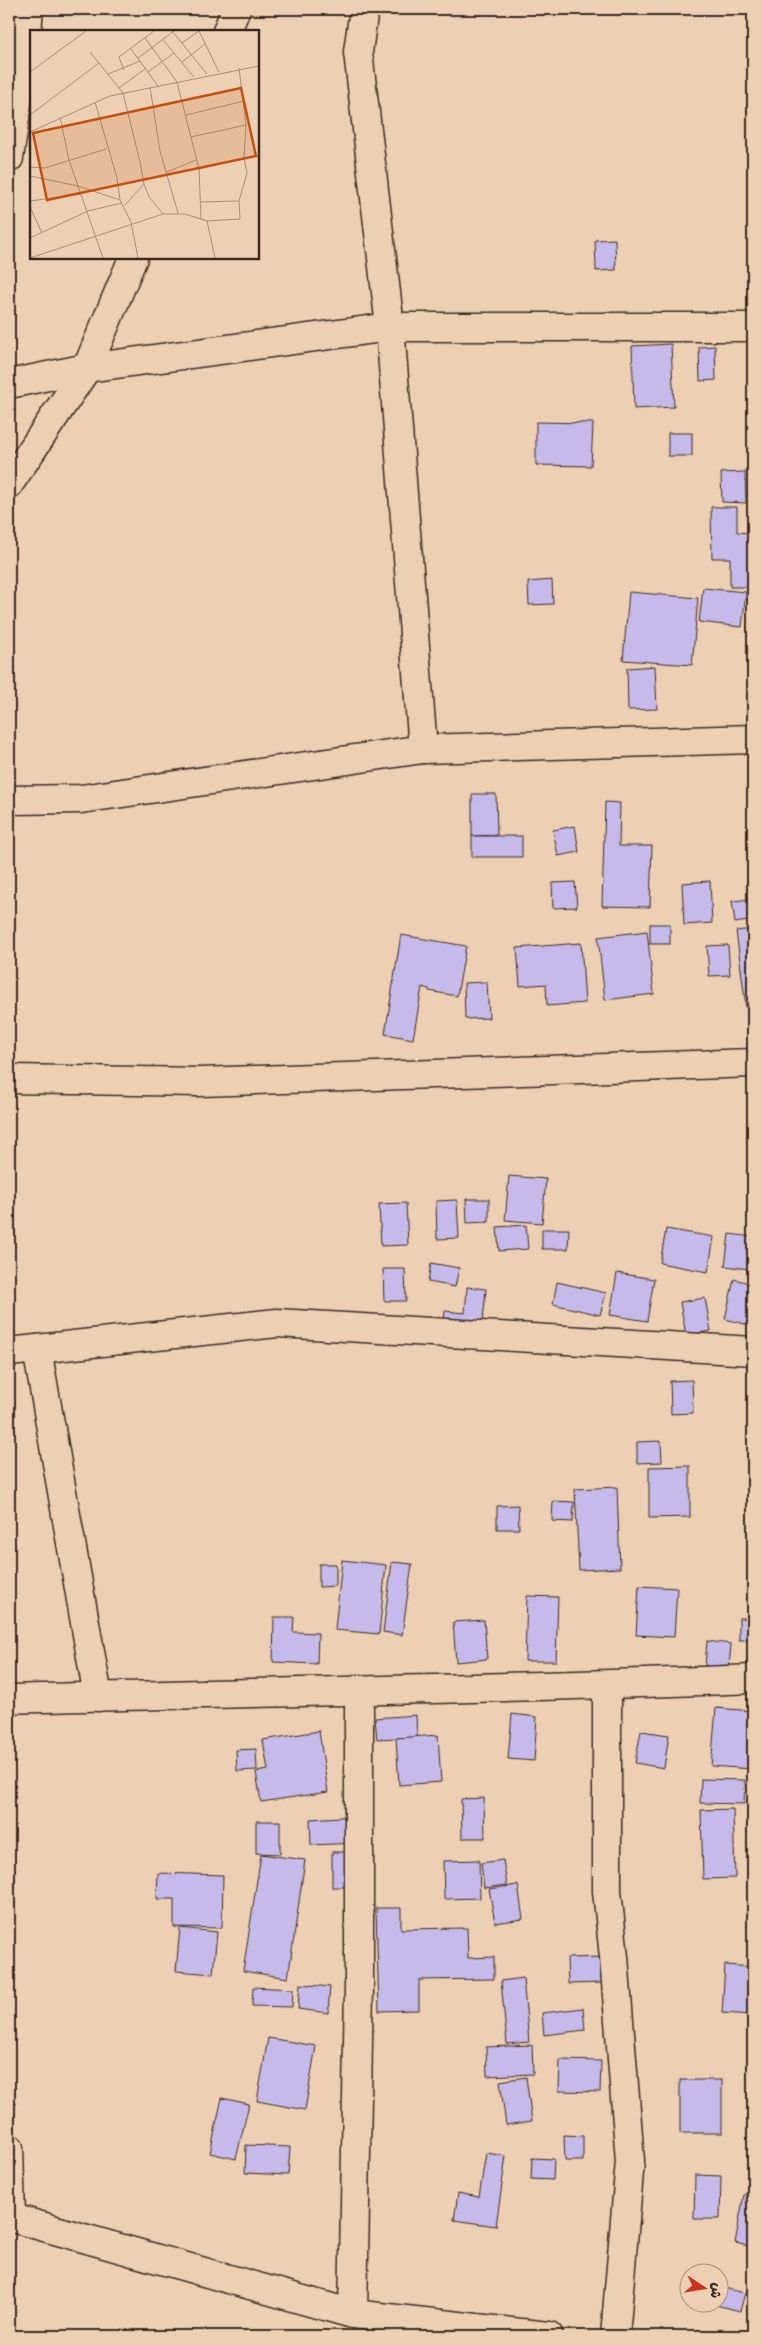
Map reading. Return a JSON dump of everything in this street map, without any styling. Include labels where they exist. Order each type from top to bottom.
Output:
[{"type":"street","points":[[9,158],[25,52],[29,9]]},
{"type":"street","points":[[227,30],[236,9]]},
{"type":"street","points":[[364,9],[358,52],[390,327],[423,749]]},
{"type":"street","points":[[9,484],[88,368],[133,259]]},
{"type":"street","points":[[9,384],[88,368],[390,327],[753,327]]},
{"type":"street","points":[[9,800],[81,799],[423,749],[753,740]]},
{"type":"street","points":[[9,1079],[200,1082],[753,1063]]},
{"type":"street","points":[[9,1352],[277,1323],[753,1351]]},
{"type":"street","points":[[37,1349],[98,1697]]},
{"type":"street","points":[[9,1699],[359,1689],[607,1685],[753,1679]]},
{"type":"street","points":[[607,1685],[607,1891],[630,2161],[615,2336]]},
{"type":"street","points":[[354,2314],[359,1987],[359,1689]]},
{"type":"street","points":[[9,2148],[10,2217],[354,2314],[549,2336]]},
{"type":"building","points":[[615,239],[616,270],[596,271],[595,240]]},
{"type":"building","points":[[671,344],[674,407],[634,409],[632,346]]},
{"type":"building","points":[[715,346],[716,380],[700,381],[699,347]]},
{"type":"building","points":[[536,422],[593,423],[591,466],[536,465]]},
{"type":"building","points":[[668,433],[692,433],[692,456],[668,456]]},
{"type":"building","points":[[745,472],[746,503],[722,502],[721,473]]},
{"type":"building","points":[[711,507],[737,507],[737,532],[749,533],[749,587],[730,587],[730,558],[712,558]]},
{"type":"building","points":[[552,580],[553,604],[529,605],[528,582]]},
{"type":"building","points":[[703,588],[746,592],[742,627],[699,622]]},
{"type":"building","points":[[629,592],[698,598],[692,665],[623,660]]},
{"type":"building","points":[[655,666],[657,709],[628,710],[627,668]]},
{"type":"building","points":[[472,794],[496,794],[497,835],[472,836]]},
{"type":"building","points":[[605,802],[620,803],[619,846],[652,846],[650,907],[602,906]]},
{"type":"building","points":[[575,826],[579,852],[558,856],[553,830]]},
{"type":"building","points":[[472,836],[522,836],[522,857],[472,857]]},
{"type":"building","points":[[710,881],[712,923],[684,925],[682,883]]},
{"type":"building","points":[[575,882],[577,907],[553,908],[552,883]]},
{"type":"building","points":[[751,899],[753,920],[735,923],[732,901]]},
{"type":"building","points":[[650,924],[670,924],[670,944],[650,944]]},
{"type":"building","points":[[753,929],[753,1014],[747,1015],[736,931]]},
{"type":"building","points":[[647,931],[654,994],[605,1000],[598,937]]},
{"type":"building","points":[[401,935],[466,946],[457,996],[429,991],[429,989],[422,987],[413,1039],[385,1034]]},
{"type":"building","points":[[581,943],[585,1003],[547,1006],[546,984],[520,986],[517,948]]},
{"type":"building","points":[[728,945],[730,975],[709,976],[707,946]]},
{"type":"building","points":[[487,982],[489,1018],[465,1019],[464,983]]},
{"type":"building","points":[[509,1176],[546,1179],[542,1223],[505,1220]]},
{"type":"building","points":[[466,1199],[489,1199],[489,1222],[467,1223]]},
{"type":"building","points":[[457,1200],[459,1238],[437,1239],[436,1201]]},
{"type":"building","points":[[406,1203],[408,1245],[381,1246],[379,1204]]},
{"type":"building","points":[[526,1225],[528,1249],[499,1251],[497,1227]]},
{"type":"building","points":[[542,1229],[569,1229],[568,1249],[542,1249]]},
{"type":"building","points":[[666,1229],[714,1237],[708,1272],[660,1263]]},
{"type":"building","points":[[729,1234],[753,1237],[749,1269],[725,1266]]},
{"type":"building","points":[[431,1263],[459,1268],[455,1287],[428,1282]]},
{"type":"building","points":[[383,1269],[405,1269],[406,1301],[384,1301]]},
{"type":"building","points":[[617,1273],[654,1279],[647,1321],[610,1315]]},
{"type":"building","points":[[734,1279],[753,1284],[753,1326],[725,1319]]},
{"type":"building","points":[[557,1282],[606,1293],[600,1315],[553,1304]]},
{"type":"building","points":[[467,1287],[486,1289],[482,1332],[443,1329],[445,1311],[465,1313]]},
{"type":"building","points":[[705,1298],[711,1331],[686,1335],[680,1302]]},
{"type":"building","points":[[692,1380],[693,1413],[671,1414],[670,1381]]},
{"type":"building","points":[[661,1441],[662,1462],[637,1463],[637,1442]]},
{"type":"building","points":[[690,1466],[690,1517],[649,1518],[649,1467]]},
{"type":"building","points":[[617,1487],[620,1568],[579,1570],[575,1489]]},
{"type":"building","points":[[553,1501],[574,1502],[573,1522],[552,1521]]},
{"type":"building","points":[[518,1505],[519,1529],[497,1529],[497,1506]]},
{"type":"building","points":[[342,1560],[386,1565],[379,1634],[335,1630]]},
{"type":"building","points":[[392,1562],[412,1564],[402,1635],[383,1632]]},
{"type":"building","points":[[319,1564],[336,1564],[336,1586],[319,1587]]},
{"type":"building","points":[[639,1586],[677,1588],[674,1637],[636,1635]]},
{"type":"building","points":[[750,1588],[753,1588],[753,1609],[750,1609]]},
{"type":"building","points":[[527,1596],[558,1597],[556,1661],[525,1661]]},
{"type":"building","points":[[274,1617],[294,1617],[293,1632],[318,1633],[317,1664],[273,1662]]},
{"type":"building","points":[[739,1618],[753,1618],[753,1640],[739,1640]]},
{"type":"building","points":[[484,1620],[487,1659],[456,1662],[453,1622]]},
{"type":"building","points":[[707,1641],[731,1644],[729,1668],[705,1666]]},
{"type":"building","points":[[716,1708],[753,1711],[752,1769],[711,1766]]},
{"type":"building","points":[[512,1714],[537,1717],[534,1761],[508,1759]]},
{"type":"building","points":[[416,1715],[417,1737],[377,1739],[375,1718]]},
{"type":"building","points":[[319,1731],[328,1792],[261,1802],[256,1772],[268,1770],[263,1740]]},
{"type":"building","points":[[641,1731],[669,1735],[664,1768],[635,1763]]},
{"type":"building","points":[[438,1735],[441,1782],[399,1785],[396,1738]]},
{"type":"building","points":[[256,1749],[257,1770],[237,1771],[236,1750]]},
{"type":"building","points":[[701,1779],[745,1780],[744,1804],[700,1803]]},
{"type":"building","points":[[484,1798],[485,1838],[462,1838],[461,1799]]},
{"type":"building","points":[[733,1809],[735,1878],[703,1879],[701,1810]]},
{"type":"building","points":[[355,1816],[356,1843],[311,1845],[310,1819]]},
{"type":"building","points":[[256,1821],[280,1821],[280,1854],[256,1853]]},
{"type":"building","points":[[332,1852],[351,1852],[351,1887],[332,1887]]},
{"type":"building","points":[[261,1854],[305,1860],[288,1978],[243,1971]]},
{"type":"building","points":[[479,1860],[480,1898],[444,1899],[443,1861]]},
{"type":"building","points":[[503,1860],[507,1885],[484,1888],[481,1863]]},
{"type":"building","points":[[158,1873],[223,1875],[222,1928],[174,1927],[174,1899],[157,1899]]},
{"type":"building","points":[[518,1885],[523,1919],[495,1923],[489,1889]]},
{"type":"building","points":[[376,1908],[401,1908],[401,1929],[467,1928],[468,1958],[494,1957],[494,1979],[419,1980],[419,2010],[379,2011]]},
{"type":"building","points":[[180,1928],[217,1932],[213,1974],[176,1971]]},
{"type":"building","points":[[602,1957],[603,1983],[568,1984],[567,1958]]},
{"type":"building","points":[[725,1965],[753,1967],[753,2015],[722,2013]]},
{"type":"building","points":[[523,1978],[529,2042],[507,2044],[501,1981]]},
{"type":"building","points":[[300,1984],[330,1987],[328,2013],[298,2009]]},
{"type":"building","points":[[253,1987],[293,1989],[292,2007],[252,2006]]},
{"type":"building","points":[[583,2008],[585,2030],[544,2035],[542,2013]]},
{"type":"building","points":[[268,2038],[316,2046],[305,2110],[257,2101]]},
{"type":"building","points":[[532,2045],[533,2074],[487,2076],[486,2047]]},
{"type":"building","points":[[560,2060],[601,2061],[600,2092],[559,2091]]},
{"type":"building","points":[[526,2077],[532,2121],[506,2125],[500,2081]]},
{"type":"building","points":[[680,2080],[722,2080],[722,2133],[680,2133]]},
{"type":"building","points":[[222,2098],[249,2104],[236,2159],[210,2153]]},
{"type":"building","points":[[564,2135],[583,2136],[583,2161],[565,2161]]},
{"type":"building","points":[[246,2145],[290,2147],[288,2175],[245,2173]]},
{"type":"building","points":[[486,2153],[506,2156],[496,2226],[454,2220],[458,2193],[479,2197]]},
{"type":"building","points":[[532,2158],[554,2159],[553,2180],[531,2179]]},
{"type":"building","points":[[695,2175],[721,2176],[720,2219],[694,2219]]},
{"type":"building","points":[[744,2194],[753,2196],[753,2247],[735,2243]]},
{"type":"building","points":[[730,2289],[745,2293],[740,2311],[730,2308]]}]
